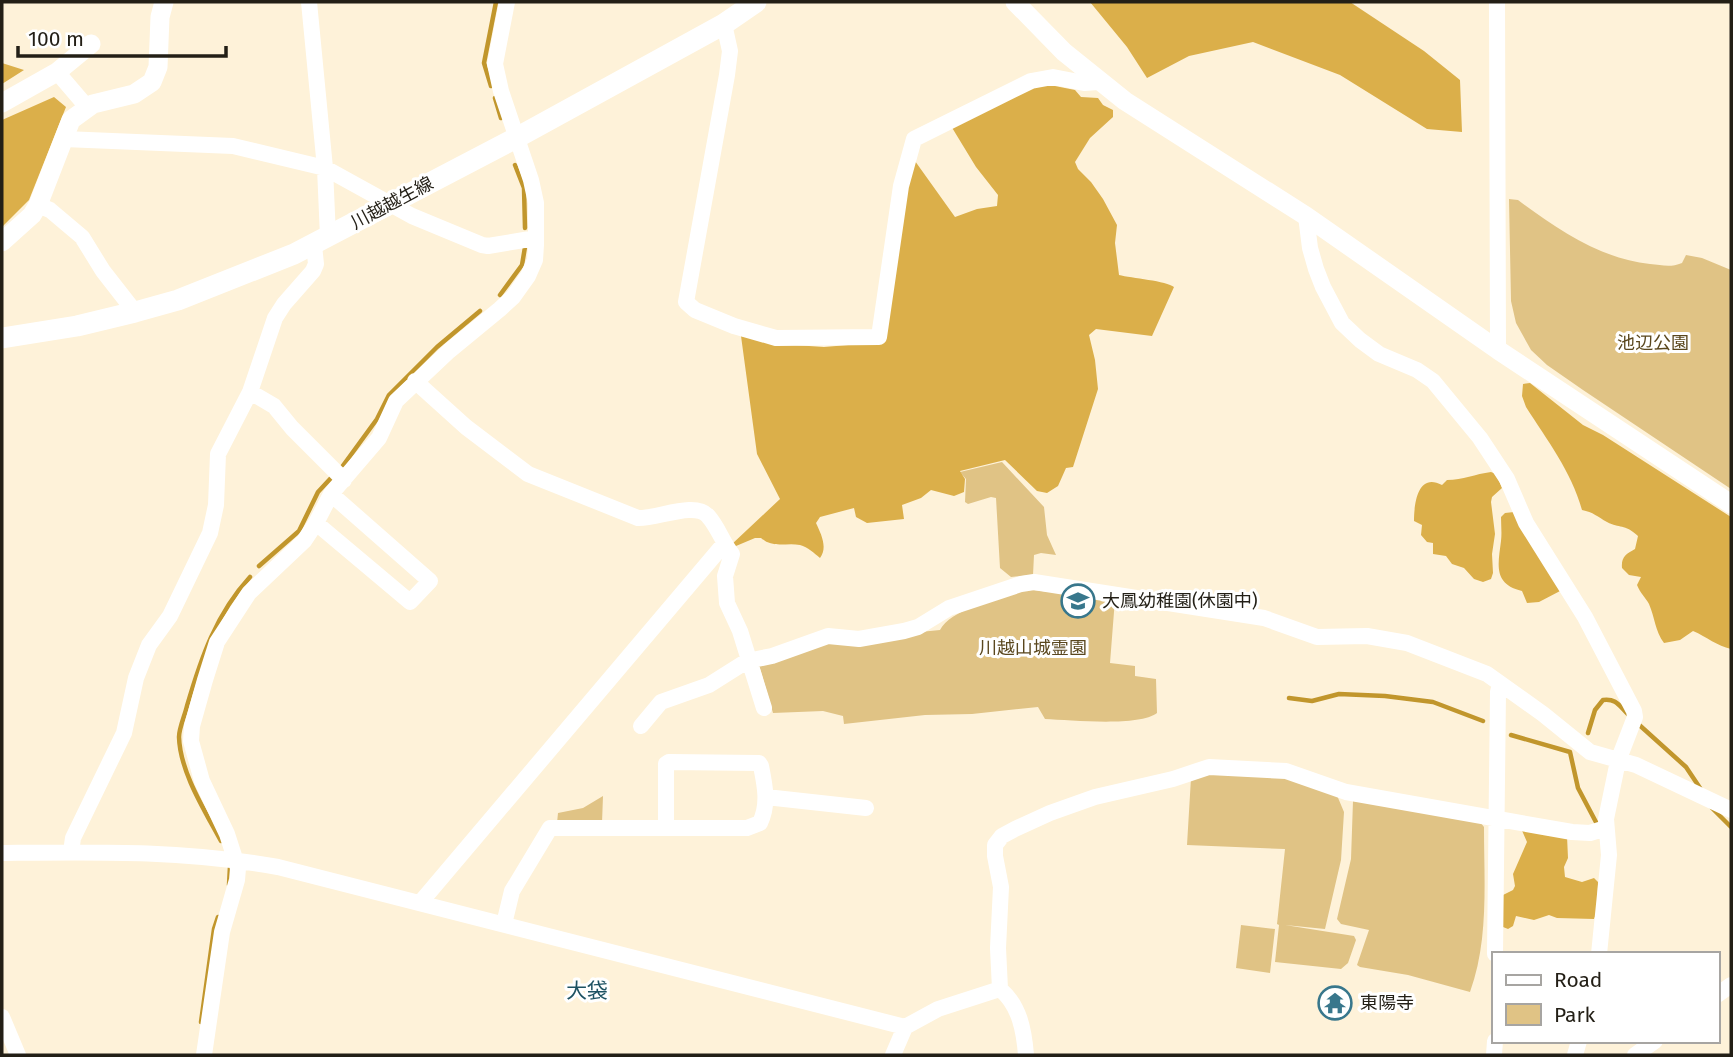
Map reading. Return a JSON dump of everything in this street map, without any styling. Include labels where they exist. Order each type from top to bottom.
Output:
[{"type":"main road","name":"川越越生線","points":[[2,338],[77,326],[178,300],[321,241],[724,24],[756,2]]},
{"type":"street","points":[[2,242],[32,215],[38,205],[71,120],[87,107],[134,94],[152,82],[158,67],[160,17],[164,2]]},
{"type":"street","points":[[71,852],[73,838],[124,733],[136,678],[149,645],[170,616],[210,533],[216,505],[218,454],[250,392],[275,318],[316,264],[321,241],[325,168],[309,2]]},
{"type":"street","points":[[204,1055],[222,932],[237,880],[237,860],[196,765],[191,741],[192,726],[217,642],[248,593],[304,541],[331,494],[379,438],[396,401],[415,381],[513,297],[528,276],[535,260],[536,203],[495,65],[507,2]]},
{"type":"street","points":[[1015,2],[1098,82],[1161,126],[1306,216],[1498,349],[1731,504]]},
{"type":"street","points":[[1497,2],[1498,349]]},
{"type":"street","points":[[724,24],[730,51],[727,75],[686,302],[695,310],[734,326],[776,338],[879,337],[901,186],[914,139],[1031,81],[1053,77],[1084,83],[1098,82]]},
{"type":"street","points":[[2,103],[57,72],[91,44]]},
{"type":"street","points":[[57,72],[87,107]]},
{"type":"street","points":[[64,139],[233,146],[325,168],[412,216],[482,245],[536,238]]},
{"type":"street","points":[[38,205],[50,210],[82,237],[103,271],[135,313]]},
{"type":"street","points":[[1306,216],[1316,270],[1342,323],[1379,354],[1417,370],[1433,381],[1480,438],[1507,479],[1527,523],[1591,627],[1634,718],[1618,761],[1606,819],[1609,855],[1599,952]]},
{"type":"street","points":[[415,381],[466,427],[528,474],[638,518],[648,519],[686,511],[708,515],[732,554],[725,576],[727,603],[740,631],[747,661],[764,708]]},
{"type":"street","points":[[250,392],[274,406],[344,480]]},
{"type":"street","points":[[316,523],[410,602],[430,581],[331,494]]},
{"type":"street","points":[[420,903],[724,544]]},
{"type":"street","points":[[640,726],[661,702],[709,685],[747,661],[772,656],[828,636],[859,639],[904,631],[949,608],[1034,582],[1264,618],[1317,637],[1387,638],[1407,643],[1487,674],[1543,713],[1582,747],[1636,765],[1731,810]]},
{"type":"street","points":[[1495,952],[1495,817],[1500,684]]},
{"type":"street","points":[[504,924],[512,891],[550,828],[747,828],[760,823],[764,814],[766,797],[761,766],[759,763],[669,762],[666,764],[666,827]]},
{"type":"street","points":[[1026,1055],[1020,1017],[1000,989],[998,948],[1001,887],[995,845],[1002,836],[1050,813],[1095,797],[1209,768],[1286,771],[1346,792],[1573,832],[1590,833],[1606,828]]},
{"type":"street","points":[[766,797],[866,808]]},
{"type":"street","points":[[2,853],[153,852],[278,867],[905,1027],[917,1023],[938,1009],[1000,989]]},
{"type":"street","points":[[2,1017],[18,1055]]},
{"type":"street","points":[[893,1055],[905,1027]]},
{"type":"street","points":[[1635,1055],[1651,1043]]},
{"type":"green space","name":"池辺公園","points":[[1509,199],[1518,200],[1564,232],[1614,256],[1670,266],[1682,263],[1686,255],[1702,258],[1731,270],[1731,489],[1547,365],[1531,350],[1516,323],[1511,301]]},
{"type":"green space","points":[[1002,462],[1044,507],[1047,535],[1056,555],[1034,555],[1033,575],[1011,577],[1000,568],[996,498],[968,504],[965,502],[966,479],[960,472]]},
{"type":"green space","name":"川越山城霊園","points":[[1023,589],[1115,599],[1110,663],[1135,666],[1135,676],[1156,679],[1157,713],[1136,720],[1104,722],[1045,719],[1038,707],[844,724],[843,716],[823,711],[773,713],[759,665],[819,642],[940,630],[954,616],[965,610]]},
{"type":"green space","points":[[1212,773],[1288,777],[1336,793],[1344,812],[1341,860],[1325,929],[1285,925],[1354,936],[1356,940],[1348,963],[1341,969],[1275,962],[1285,849],[1187,845],[1191,778]]},
{"type":"green space","points":[[603,796],[602,823],[557,823],[558,813],[583,808]]},
{"type":"green space","points":[[1353,801],[1477,818],[1484,827],[1483,931],[1470,992],[1408,975],[1357,965],[1369,930],[1341,924],[1337,919],[1351,859]]},
{"type":"green space","points":[[1241,925],[1275,929],[1270,973],[1236,968]]},
{"type":"shaded area","points":[[1090,2],[1350,2],[1424,51],[1460,80],[1462,132],[1427,129],[1340,75],[1253,42],[1189,56],[1147,78],[1127,47]]},
{"type":"shaded area","points":[[2,63],[24,70],[2,84]]},
{"type":"shaded area","points":[[1050,85],[1075,90],[1081,97],[1098,98],[1103,105],[1113,110],[1113,117],[1090,138],[1075,162],[1103,199],[1117,225],[1115,243],[1119,275],[1157,281],[1174,287],[1152,336],[1096,329],[1089,335],[1098,389],[1073,467],[1066,468],[1058,486],[1047,493],[1037,491],[1005,460],[960,471],[965,479],[964,492],[954,496],[931,490],[921,498],[902,505],[904,519],[867,523],[856,517],[854,508],[820,517],[816,523],[824,545],[820,558],[803,546],[775,544],[761,538],[736,546],[731,545],[780,499],[757,454],[741,336],[779,344],[824,347],[885,342],[906,188],[915,161],[955,217],[977,209],[997,206],[998,195],[976,167],[951,126],[1032,87]]},
{"type":"shaded area","points":[[54,97],[66,107],[29,200],[2,227],[2,120]]},
{"type":"shaded area","points":[[1530,383],[1583,425],[1731,517],[1731,649],[1693,631],[1680,640],[1664,643],[1649,604],[1637,585],[1641,577],[1629,575],[1622,568],[1625,556],[1635,549],[1638,536],[1629,529],[1611,524],[1582,510],[1565,469],[1526,407],[1522,396],[1523,384]]},
{"type":"shaded area","points":[[1491,472],[1496,474],[1502,488],[1492,497],[1491,502],[1495,534],[1493,573],[1491,579],[1483,582],[1474,579],[1464,568],[1452,564],[1446,556],[1433,554],[1433,543],[1427,542],[1421,535],[1422,525],[1414,521],[1414,514],[1419,491],[1428,483],[1442,485],[1447,480]]},
{"type":"shaded area","points":[[1514,512],[1562,590],[1539,602],[1527,603],[1522,591],[1506,584],[1499,572],[1501,517],[1505,513]]},
{"type":"shaded area","points":[[1520,826],[1567,836],[1565,877],[1582,882],[1594,878],[1598,882],[1597,912],[1594,919],[1557,918],[1549,915],[1534,920],[1516,916],[1513,926],[1508,929],[1503,927],[1503,895],[1515,886],[1513,874],[1527,842]]},
{"type":"waterway","points":[[491,86],[484,63],[496,2]]},
{"type":"waterway","points":[[495,98],[501,118]]},
{"type":"waterway","points":[[515,165],[524,188],[525,228]]},
{"type":"waterway","points":[[500,295],[522,265],[525,247]]},
{"type":"waterway","points":[[342,467],[377,419],[389,395],[437,347],[480,311]]},
{"type":"waterway","points":[[259,566],[299,531],[318,492],[331,478]]},
{"type":"waterway","points":[[221,841],[189,777],[180,750],[179,733],[211,637],[228,606],[250,577]]},
{"type":"waterway","points":[[1289,698],[1312,701],[1339,694],[1385,696],[1433,702],[1483,721]]},
{"type":"waterway","points":[[1588,733],[1595,710],[1603,700],[1615,702],[1630,716]]},
{"type":"waterway","points":[[1636,722],[1686,767],[1700,788]]},
{"type":"waterway","points":[[1511,735],[1570,752],[1578,788],[1597,824]]},
{"type":"waterway","points":[[1712,808],[1731,827]]},
{"type":"waterway","points":[[229,885],[230,866]]},
{"type":"waterway","points":[[201,1022],[218,917]]},
{"type":"place","name":"大鳳幼稚園(休園中)","points":[[1078,601]]},
{"type":"place","name":"東陽寺","points":[[1335,1003]]},
{"type":"district","name":"大袋","points":[[587,991]]}]
